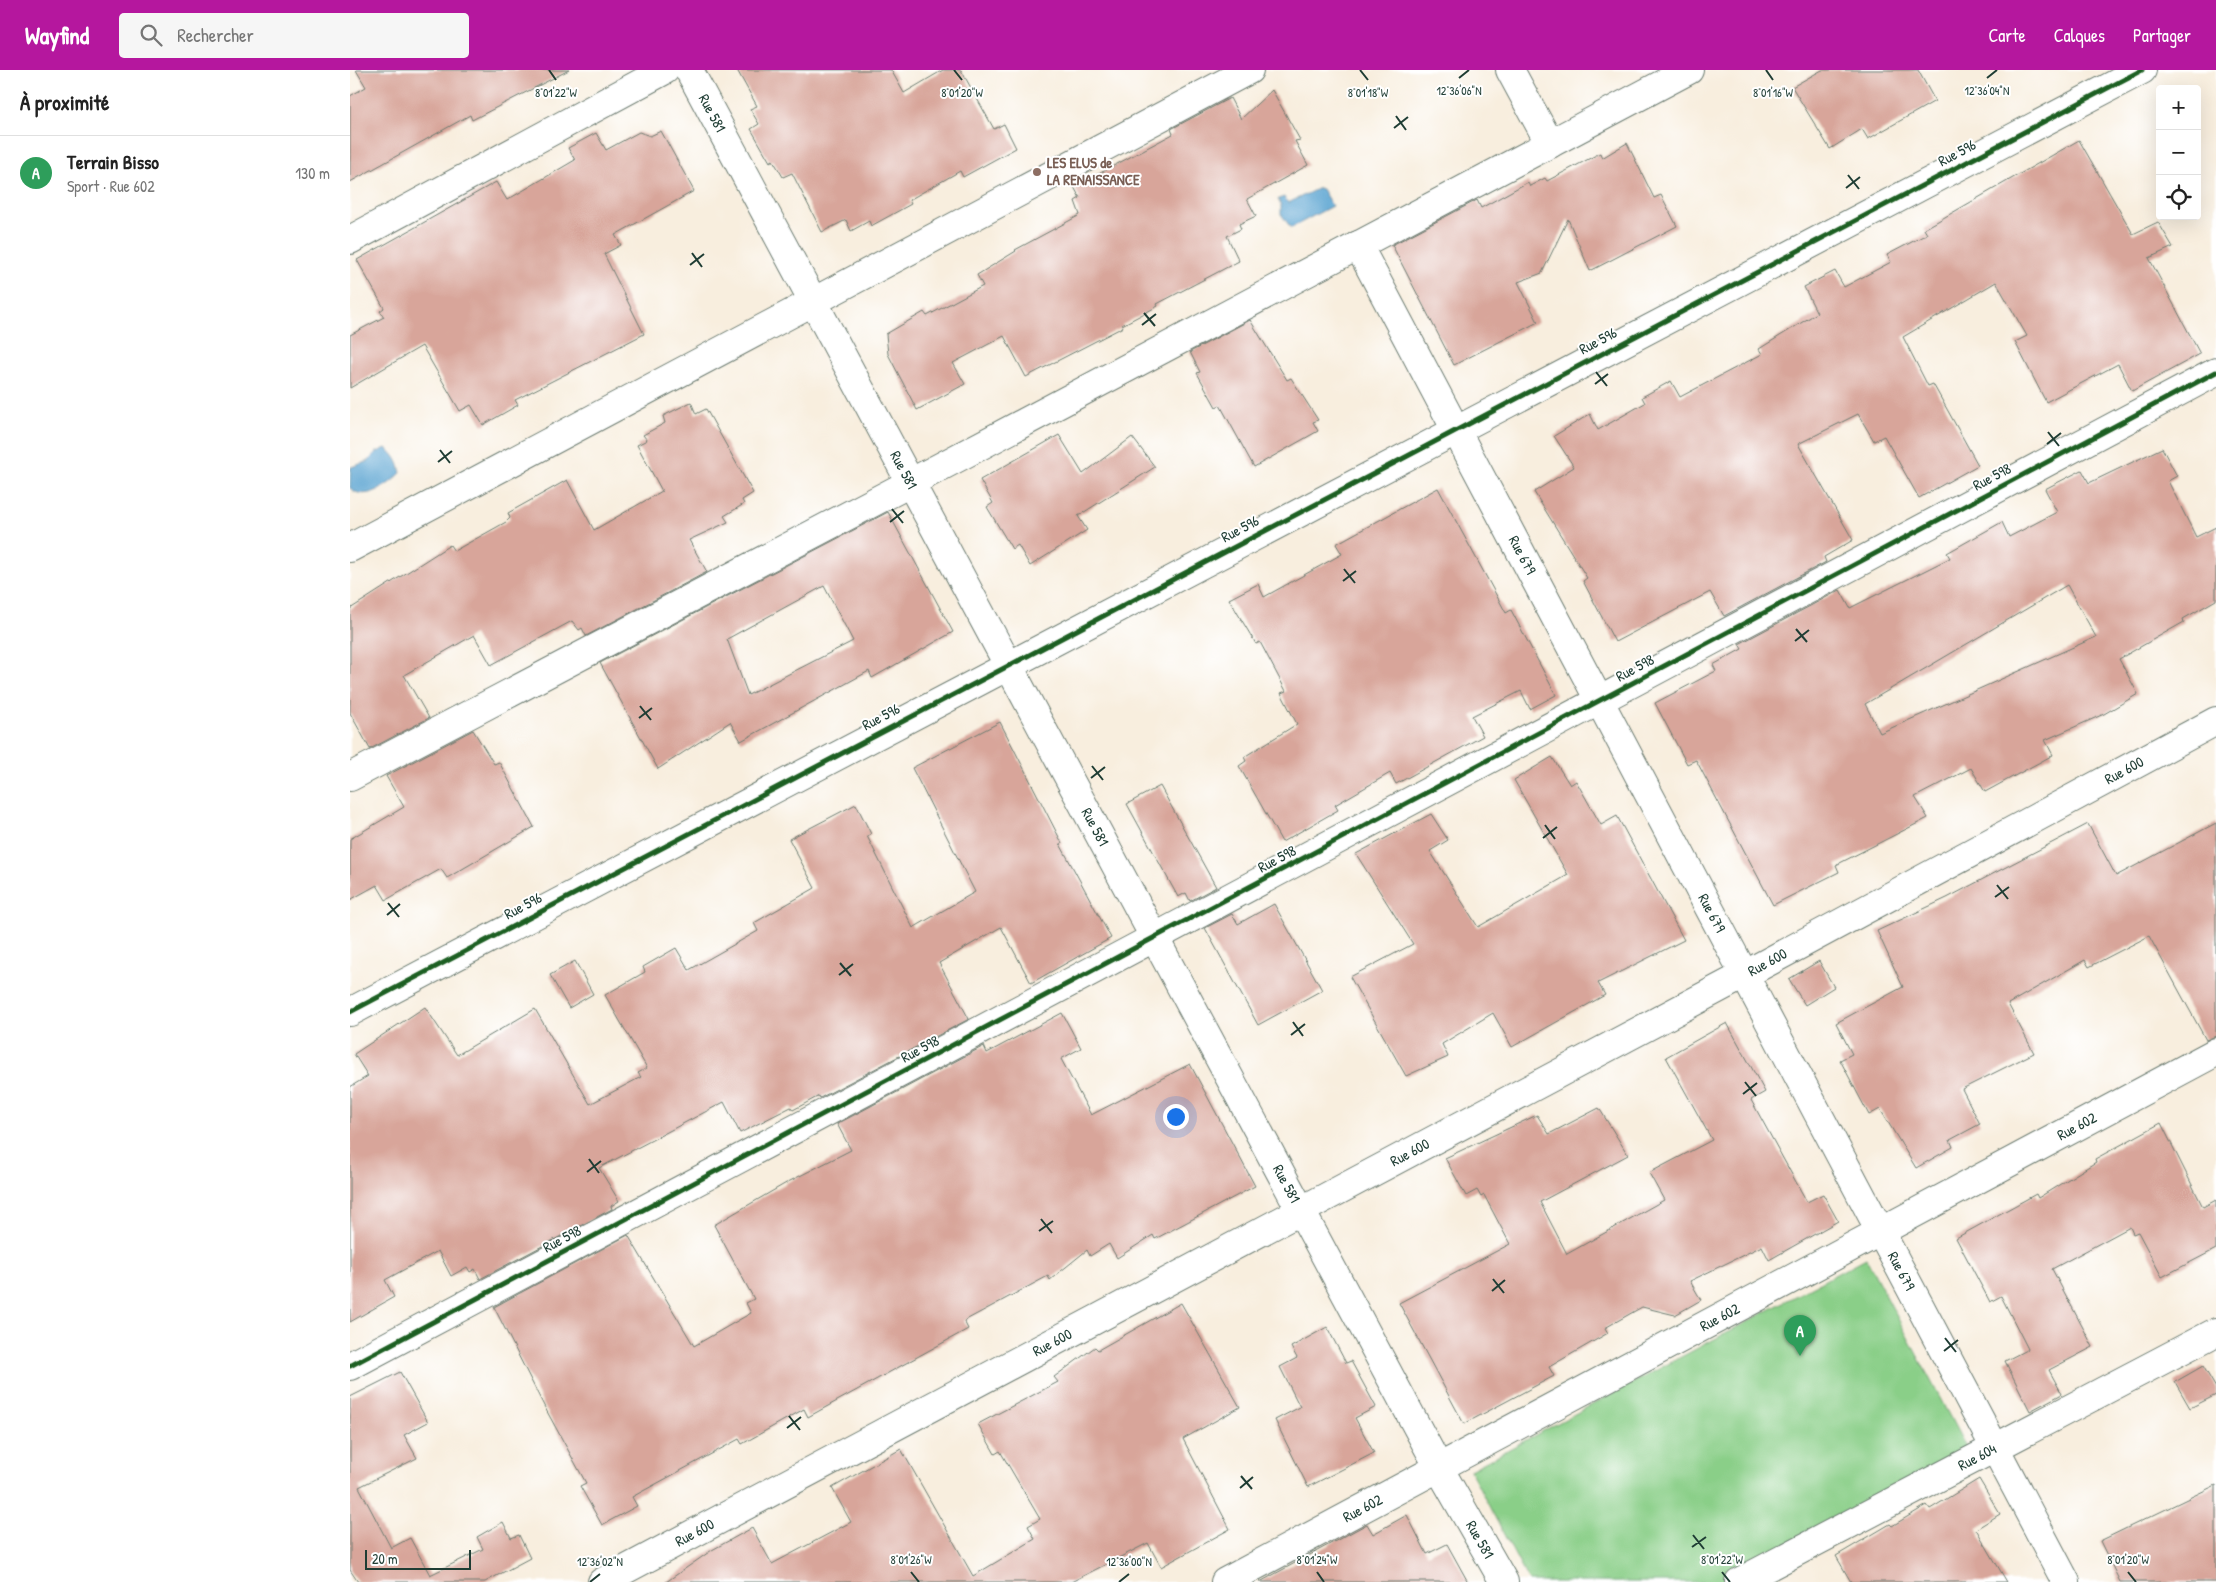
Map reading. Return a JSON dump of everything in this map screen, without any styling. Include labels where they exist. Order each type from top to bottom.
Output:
[{"type":"street","points":[[350,240],[665,70]]},
{"type":"street","name":"Rue 581","points":[[689,70],[1439,1468],[1504,1582]]},
{"type":"street","points":[[350,548],[1249,70]]},
{"type":"street","points":[[1510,70],[1550,144]]},
{"type":"street","points":[[350,777],[1689,70]]},
{"type":"street","name":"Rue 596","points":[[350,1012],[1008,664],[2142,70]]},
{"type":"street","name":"Rue 679","points":[[1358,245],[2066,1582]]},
{"type":"street","name":"Rue 598","points":[[350,1366],[2216,372]]},
{"type":"street","name":"Rue 600","points":[[602,1582],[2216,721]]},
{"type":"street","name":"Rue 602","points":[[1225,1582],[2216,1052]]},
{"type":"street","name":"Rue 604","points":[[1738,1582],[2216,1332]]},
{"type":"green space","points":[[1866,1258],[1969,1453],[1728,1582],[1529,1582],[1470,1470]]},
{"type":"water","points":[[1319,188],[1322,189],[1332,206],[1291,228],[1281,214],[1281,206],[1278,199],[1284,197],[1288,203]]},
{"type":"water","points":[[386,448],[396,459],[401,473],[377,491],[363,494],[350,488],[351,467],[369,461],[375,453]]},
{"type":"building","points":[[356,70],[569,70],[472,120],[470,115],[350,182],[350,96],[366,87]]},
{"type":"building","points":[[737,70],[891,70],[904,93],[943,70],[961,70],[994,129],[1004,124],[1016,148],[963,177],[960,171],[909,200],[911,204],[871,226],[869,221],[851,231],[846,220],[822,232],[792,173],[783,177],[773,160],[770,162],[751,129],[759,124],[750,109],[757,106]]},
{"type":"building","points":[[1822,70],[1918,70],[1935,101],[1868,139],[1862,129],[1830,149],[1792,87]]},
{"type":"building","points":[[1272,90],[1300,140],[1295,141],[1308,165],[1247,199],[1256,216],[1239,224],[1241,229],[1227,236],[1239,261],[1157,304],[1158,306],[1122,325],[1123,327],[1026,377],[1004,336],[953,363],[965,384],[917,410],[888,354],[886,334],[924,312],[927,316],[983,286],[977,275],[1015,250],[1080,215],[1075,201],[1080,198],[1074,187],[1173,134],[1171,129],[1230,98],[1241,119]]},
{"type":"building","points":[[661,131],[694,191],[615,235],[621,245],[604,254],[644,334],[515,400],[518,405],[483,425],[471,405],[460,411],[422,346],[350,388],[350,335],[384,317],[380,311],[384,308],[357,260],[496,182],[507,200],[575,160],[568,148],[596,133],[606,150],[639,132],[650,136]]},
{"type":"building","points":[[2079,140],[2133,234],[2158,222],[2173,247],[2149,258],[2200,354],[2132,391],[2118,364],[2046,402],[2015,342],[2027,336],[1996,282],[1903,337],[1928,386],[1933,384],[1978,465],[1919,498],[1884,436],[1874,441],[1858,414],[1798,444],[1853,540],[1824,557],[1826,562],[1724,616],[1710,592],[1615,642],[1583,581],[1587,578],[1534,492],[1574,467],[1554,436],[1590,414],[1598,430],[1645,403],[1642,397],[1671,381],[1680,397],[1762,354],[1759,349],[1817,313],[1804,287],[1835,271],[1844,287],[1891,262],[1887,255],[1927,234],[1924,229]]},
{"type":"building","points":[[1627,143],[1654,198],[1661,195],[1677,226],[1590,271],[1568,219],[1542,273],[1518,282],[1538,322],[1454,365],[1392,245],[1477,200],[1481,208],[1528,182],[1530,186],[1545,178],[1547,181],[1600,153],[1602,158]]},
{"type":"building","points":[[1250,320],[1287,380],[1291,378],[1318,420],[1313,422],[1318,431],[1254,467],[1220,405],[1216,407],[1197,373],[1200,372],[1190,352]]},
{"type":"building","points":[[691,402],[696,414],[706,409],[753,493],[742,500],[744,504],[724,516],[728,522],[689,540],[707,572],[586,636],[582,628],[579,630],[572,621],[491,665],[474,635],[404,675],[429,718],[370,749],[350,713],[350,609],[450,545],[454,551],[506,522],[510,518],[508,513],[567,480],[594,530],[662,491],[637,445],[647,440],[643,435],[665,423],[663,416]]},
{"type":"building","points":[[1059,435],[1083,474],[1132,437],[1155,467],[1078,516],[1087,530],[1030,566],[1018,545],[1012,549],[987,507],[993,503],[980,480]]},
{"type":"building","points":[[2162,448],[2177,476],[2168,481],[2196,537],[2216,527],[2216,600],[2183,619],[2184,622],[2119,659],[2138,694],[2104,714],[2045,740],[2053,755],[1985,792],[1971,768],[1915,797],[1928,818],[1836,865],[1839,872],[1773,905],[1696,760],[1687,764],[1655,703],[1716,671],[1713,665],[1742,649],[1739,644],[1840,590],[1850,608],[1950,558],[1947,553],[2002,522],[2009,537],[2057,512],[2045,489],[2082,470],[2089,483]],"holes":[[[2067,585],[2096,637],[1880,733],[1865,704]]]},
{"type":"building","points":[[1438,488],[1506,613],[1511,610],[1556,695],[1530,709],[1521,691],[1472,716],[1483,736],[1396,784],[1390,773],[1335,805],[1338,810],[1282,842],[1239,766],[1246,761],[1244,757],[1297,724],[1281,693],[1286,691],[1260,642],[1256,644],[1229,599],[1258,584],[1264,597],[1342,554],[1336,544]]},
{"type":"building","points":[[888,512],[953,632],[872,678],[869,671],[741,741],[730,722],[658,769],[600,663]],"holes":[[[824,586],[853,641],[748,695],[727,639]]]},
{"type":"building","points":[[1000,722],[1062,843],[1060,844],[1111,938],[1031,983],[1001,927],[939,963],[969,1019],[820,1098],[819,1096],[793,1110],[791,1107],[740,1133],[724,1102],[599,1168],[619,1201],[611,1206],[612,1209],[480,1279],[475,1269],[470,1272],[467,1267],[451,1276],[438,1251],[385,1280],[394,1297],[350,1322],[350,1087],[368,1076],[354,1054],[425,1007],[457,1055],[535,1009],[590,1104],[641,1077],[638,1073],[647,1068],[605,995],[645,972],[643,967],[676,948],[689,970],[758,931],[754,923],[815,888],[789,839],[856,804],[871,834],[867,836],[913,928],[975,892],[912,768]]},
{"type":"building","points":[[473,730],[494,764],[499,762],[534,827],[447,878],[441,869],[386,900],[377,885],[350,900],[350,839],[404,807],[386,776]]},
{"type":"building","points":[[1552,757],[1570,785],[1576,781],[1601,825],[1617,816],[1684,940],[1598,983],[1605,995],[1512,1047],[1493,1013],[1442,1044],[1448,1057],[1406,1076],[1350,977],[1413,944],[1356,854],[1431,814],[1448,840],[1430,851],[1478,927],[1568,875],[1514,780]]},
{"type":"building","points":[[1160,786],[1216,887],[1190,901],[1186,893],[1178,897],[1127,804]]},
{"type":"building","points":[[2216,823],[2216,1036],[2206,1040],[2149,936],[2089,967],[2085,960],[2008,1004],[2034,1053],[1962,1089],[1980,1124],[1950,1140],[1953,1147],[1916,1168],[1880,1109],[1869,1115],[1840,1060],[1852,1054],[1836,1023],[1903,987],[1877,931],[1947,898],[2088,824],[2116,876]]},
{"type":"building","points":[[1274,904],[1322,990],[1258,1025],[1205,928],[1232,914],[1238,924]]},
{"type":"building","points":[[575,961],[593,994],[569,1008],[550,975]]},
{"type":"building","points":[[1819,961],[1834,987],[1805,1005],[1789,979]]},
{"type":"building","points":[[1062,1013],[1081,1048],[1061,1059],[1091,1115],[1190,1064],[1255,1186],[1155,1239],[1153,1235],[1117,1258],[1109,1244],[1090,1256],[1087,1250],[1050,1280],[1048,1276],[964,1321],[968,1329],[808,1417],[804,1409],[742,1444],[739,1439],[632,1497],[637,1506],[602,1525],[580,1486],[586,1483],[544,1406],[494,1307],[628,1235],[694,1346],[751,1313],[746,1303],[754,1299],[714,1225],[788,1182],[851,1150],[837,1124],[984,1046],[987,1053]]},
{"type":"building","points":[[1727,1023],[1765,1092],[1751,1100],[1807,1202],[1823,1194],[1838,1221],[1769,1260],[1762,1246],[1690,1281],[1701,1300],[1675,1315],[1642,1307],[1605,1328],[1608,1333],[1549,1367],[1554,1376],[1464,1424],[1399,1303],[1510,1244],[1484,1195],[1481,1197],[1477,1190],[1466,1196],[1445,1158],[1537,1115],[1549,1134],[1599,1108],[1628,1155],[1540,1202],[1567,1254],[1664,1200],[1649,1173],[1712,1140],[1666,1057]]},
{"type":"building","points":[[2161,1123],[2203,1207],[2216,1200],[2216,1249],[2162,1277],[2138,1232],[2133,1234],[2130,1227],[2052,1269],[2093,1347],[2049,1370],[2062,1394],[2030,1411],[2005,1361],[2028,1349],[2001,1296],[1990,1302],[1956,1238],[2036,1194],[2038,1198],[2096,1162],[2095,1159]]},
{"type":"building","points":[[1181,1303],[1240,1407],[1183,1439],[1230,1529],[1161,1567],[1148,1543],[1071,1582],[666,1582],[712,1550],[752,1528],[772,1564],[851,1522],[832,1488],[901,1449],[973,1576],[1035,1539],[1028,1526],[1040,1519],[1000,1451],[995,1454],[978,1424],[1058,1382],[1054,1377],[1095,1347],[1098,1350]]},
{"type":"building","points":[[1327,1327],[1346,1363],[1351,1361],[1376,1407],[1355,1418],[1374,1453],[1308,1487],[1275,1420],[1300,1407],[1280,1367],[1297,1358],[1291,1347]]},
{"type":"building","points":[[2203,1366],[2216,1388],[2216,1395],[2190,1408],[2175,1382]]},
{"type":"building","points":[[400,1372],[428,1422],[404,1435],[417,1458],[359,1487],[391,1548],[410,1538],[430,1575],[483,1549],[477,1537],[503,1522],[511,1538],[519,1535],[530,1558],[485,1582],[358,1582],[350,1570],[350,1397]]},
{"type":"building","points":[[1979,1479],[2000,1514],[1976,1529],[2007,1582],[1851,1582],[1836,1556],[1890,1524],[1892,1526],[1927,1505],[1930,1509]]},
{"type":"building","points":[[2216,1485],[2216,1582],[2120,1582],[2100,1541]]},
{"type":"building","points":[[1407,1515],[1427,1554],[1447,1544],[1468,1582],[1260,1582],[1367,1524],[1373,1534]]},
{"type":"cycle path","points":[[350,1012],[2142,70]]},
{"type":"cycle path","points":[[350,1366],[2216,372]]},
{"type":"place","name":"LES ELUS de LA RENAISSANCE","points":[[1037,172]]},
{"type":"place","name":"Terrain Bisso","points":[[1800,1356]]}]
